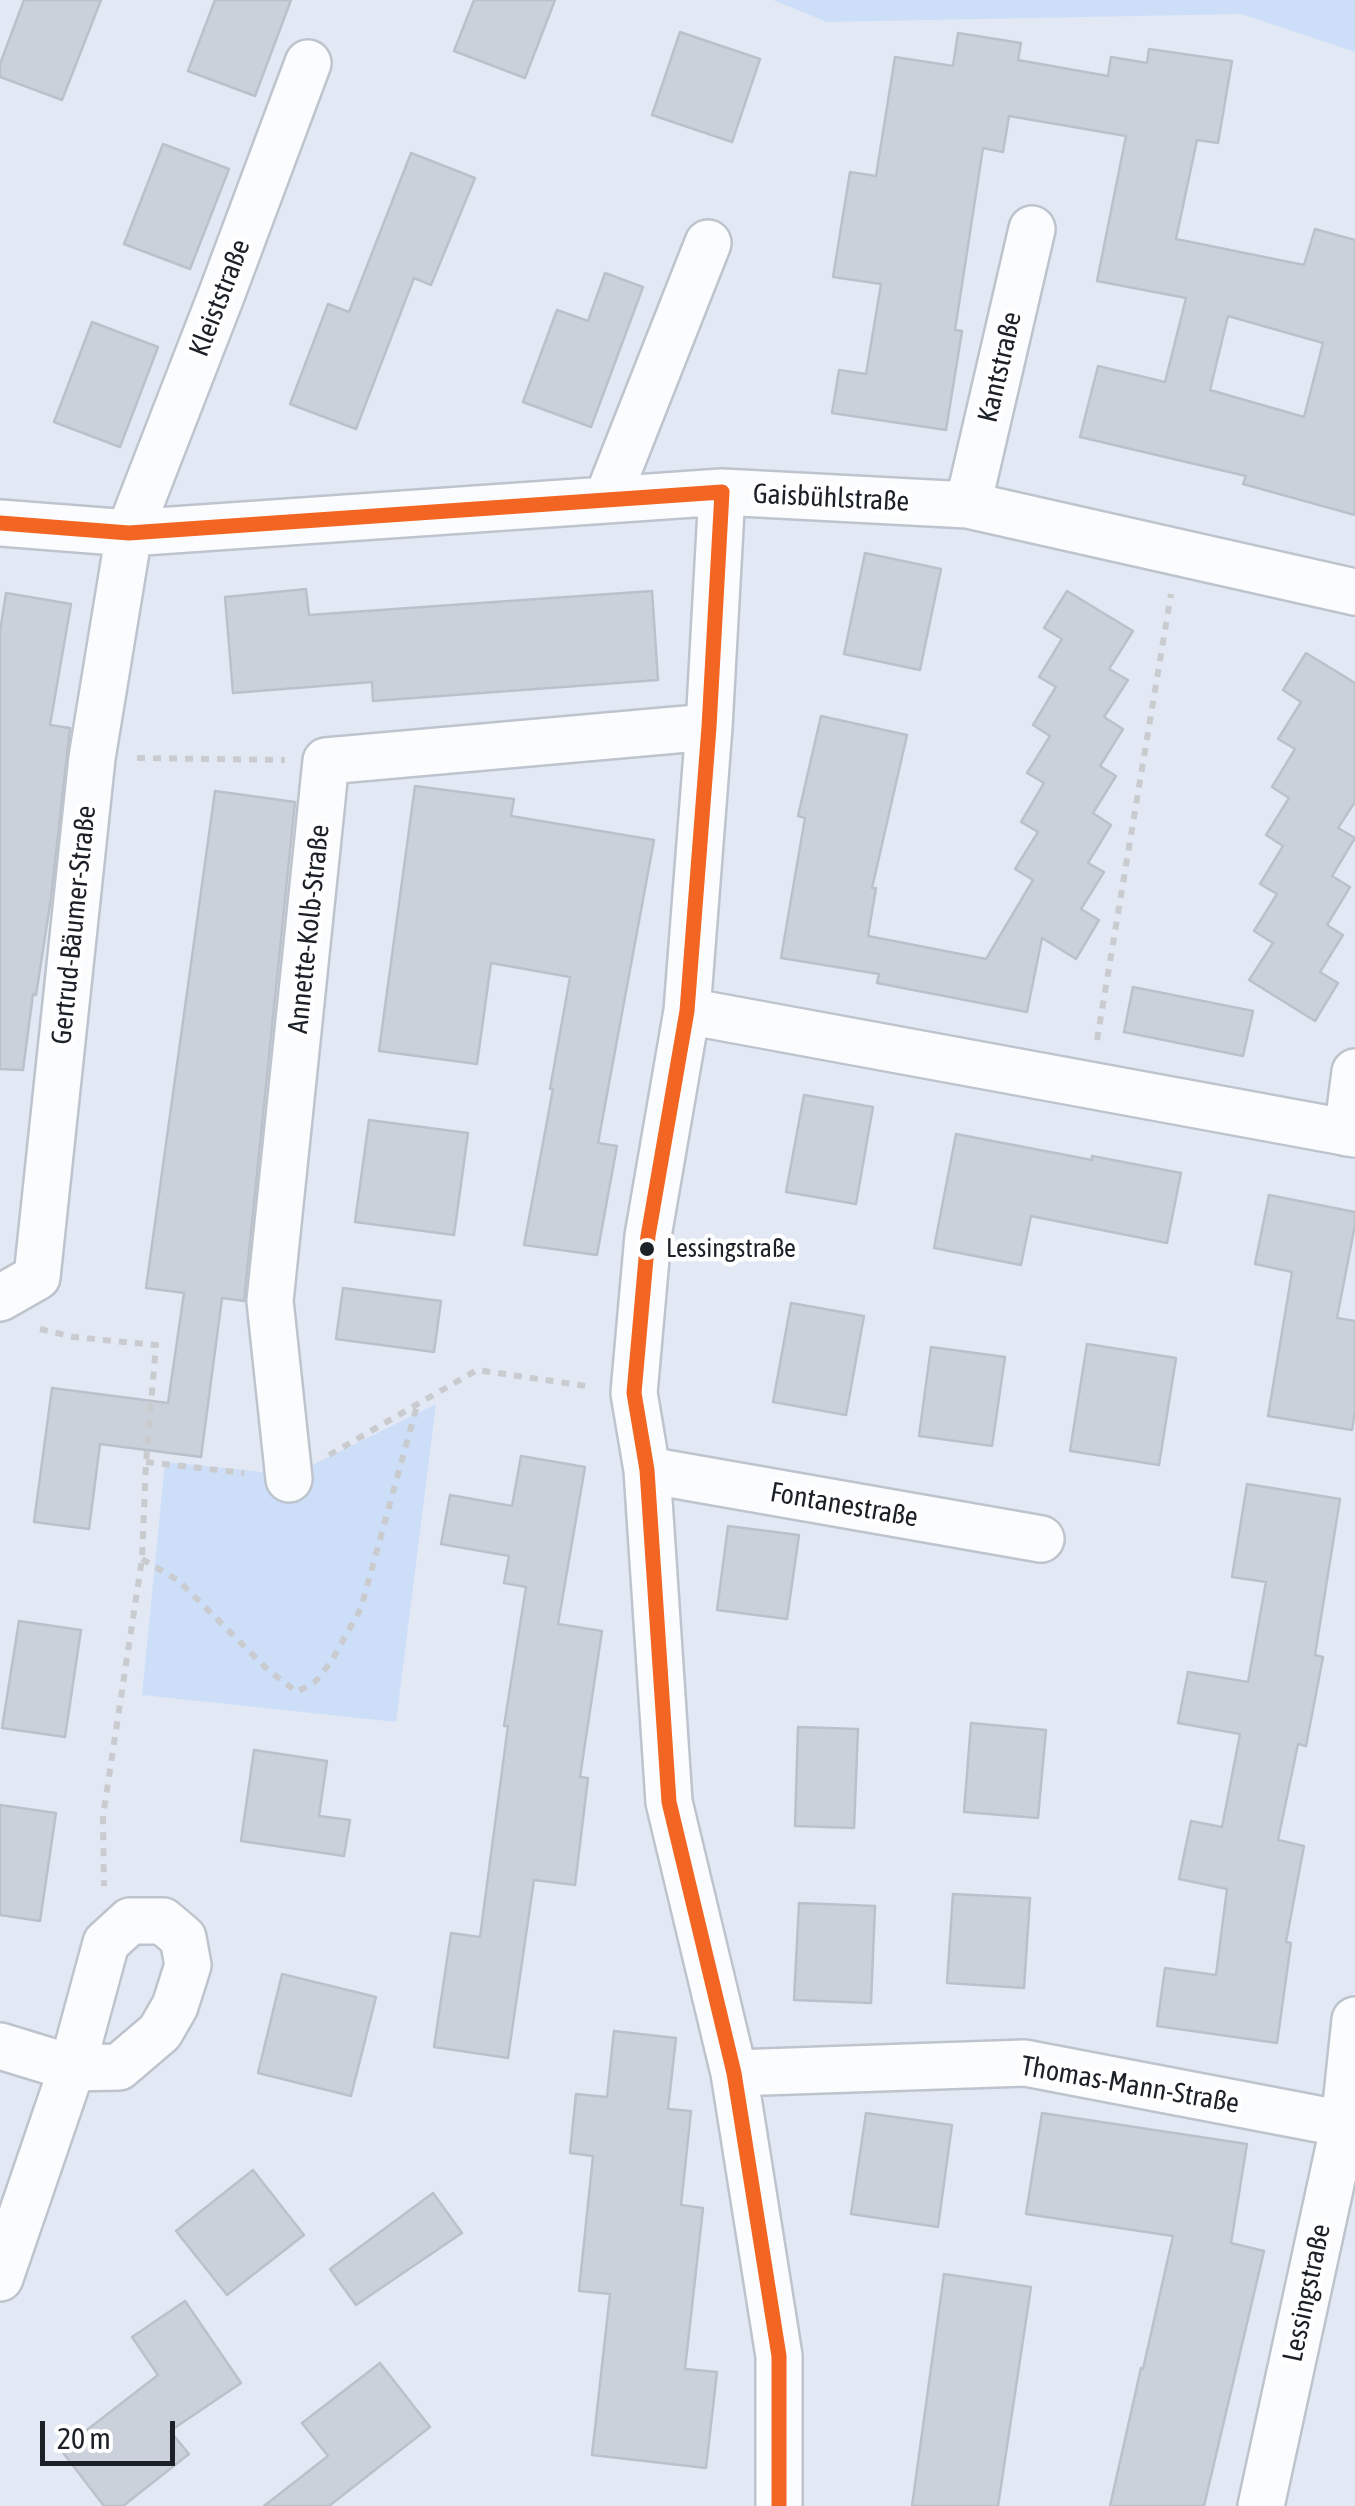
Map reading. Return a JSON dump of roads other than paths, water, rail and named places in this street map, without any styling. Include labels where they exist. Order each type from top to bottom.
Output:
[{"type":"street","name":"Kleiststraße","points":[[129,533],[308,63]]},
{"type":"street","name":"Kantstraße","points":[[968,505],[1032,229]]},
{"type":"street","points":[[607,499],[708,243]]},
{"type":"street","name":"Gaisbühlstraße","points":[[0,522],[129,533],[722,492],[968,505],[1355,592]]},
{"type":"street","points":[[722,492],[709,727],[686,1011],[648,1236],[634,1392],[646,1470],[669,1802],[734,2073],[779,2356],[780,2506]]},
{"type":"street","name":"Gertrud-Bäumer-Straße","points":[[0,1298],[37,1277],[92,758],[129,533]]},
{"type":"street","name":"Annette-Kolb-Straße","points":[[288,1478],[270,1302],[326,761],[709,727]]},
{"type":"street","points":[[686,1011],[1351,1134],[1355,1072]]},
{"type":"street","name":"Fontanestraße","points":[[646,1470],[1041,1539]]},
{"type":"street","points":[[0,2046],[72,2068],[119,2067],[160,2032],[174,2006],[188,1965],[183,1938],[163,1922],[130,1922],[106,1943],[72,2068],[0,2278]]},
{"type":"street","name":"Lessingstraße","points":[[1261,2506],[1344,2124],[1355,2020]]},
{"type":"street","name":"Thomas-Mann-Straße","points":[[734,2073],[1025,2063],[1344,2124]]},
{"type":"place","name":"Lessingstraße","points":[[647,1249]]}]
